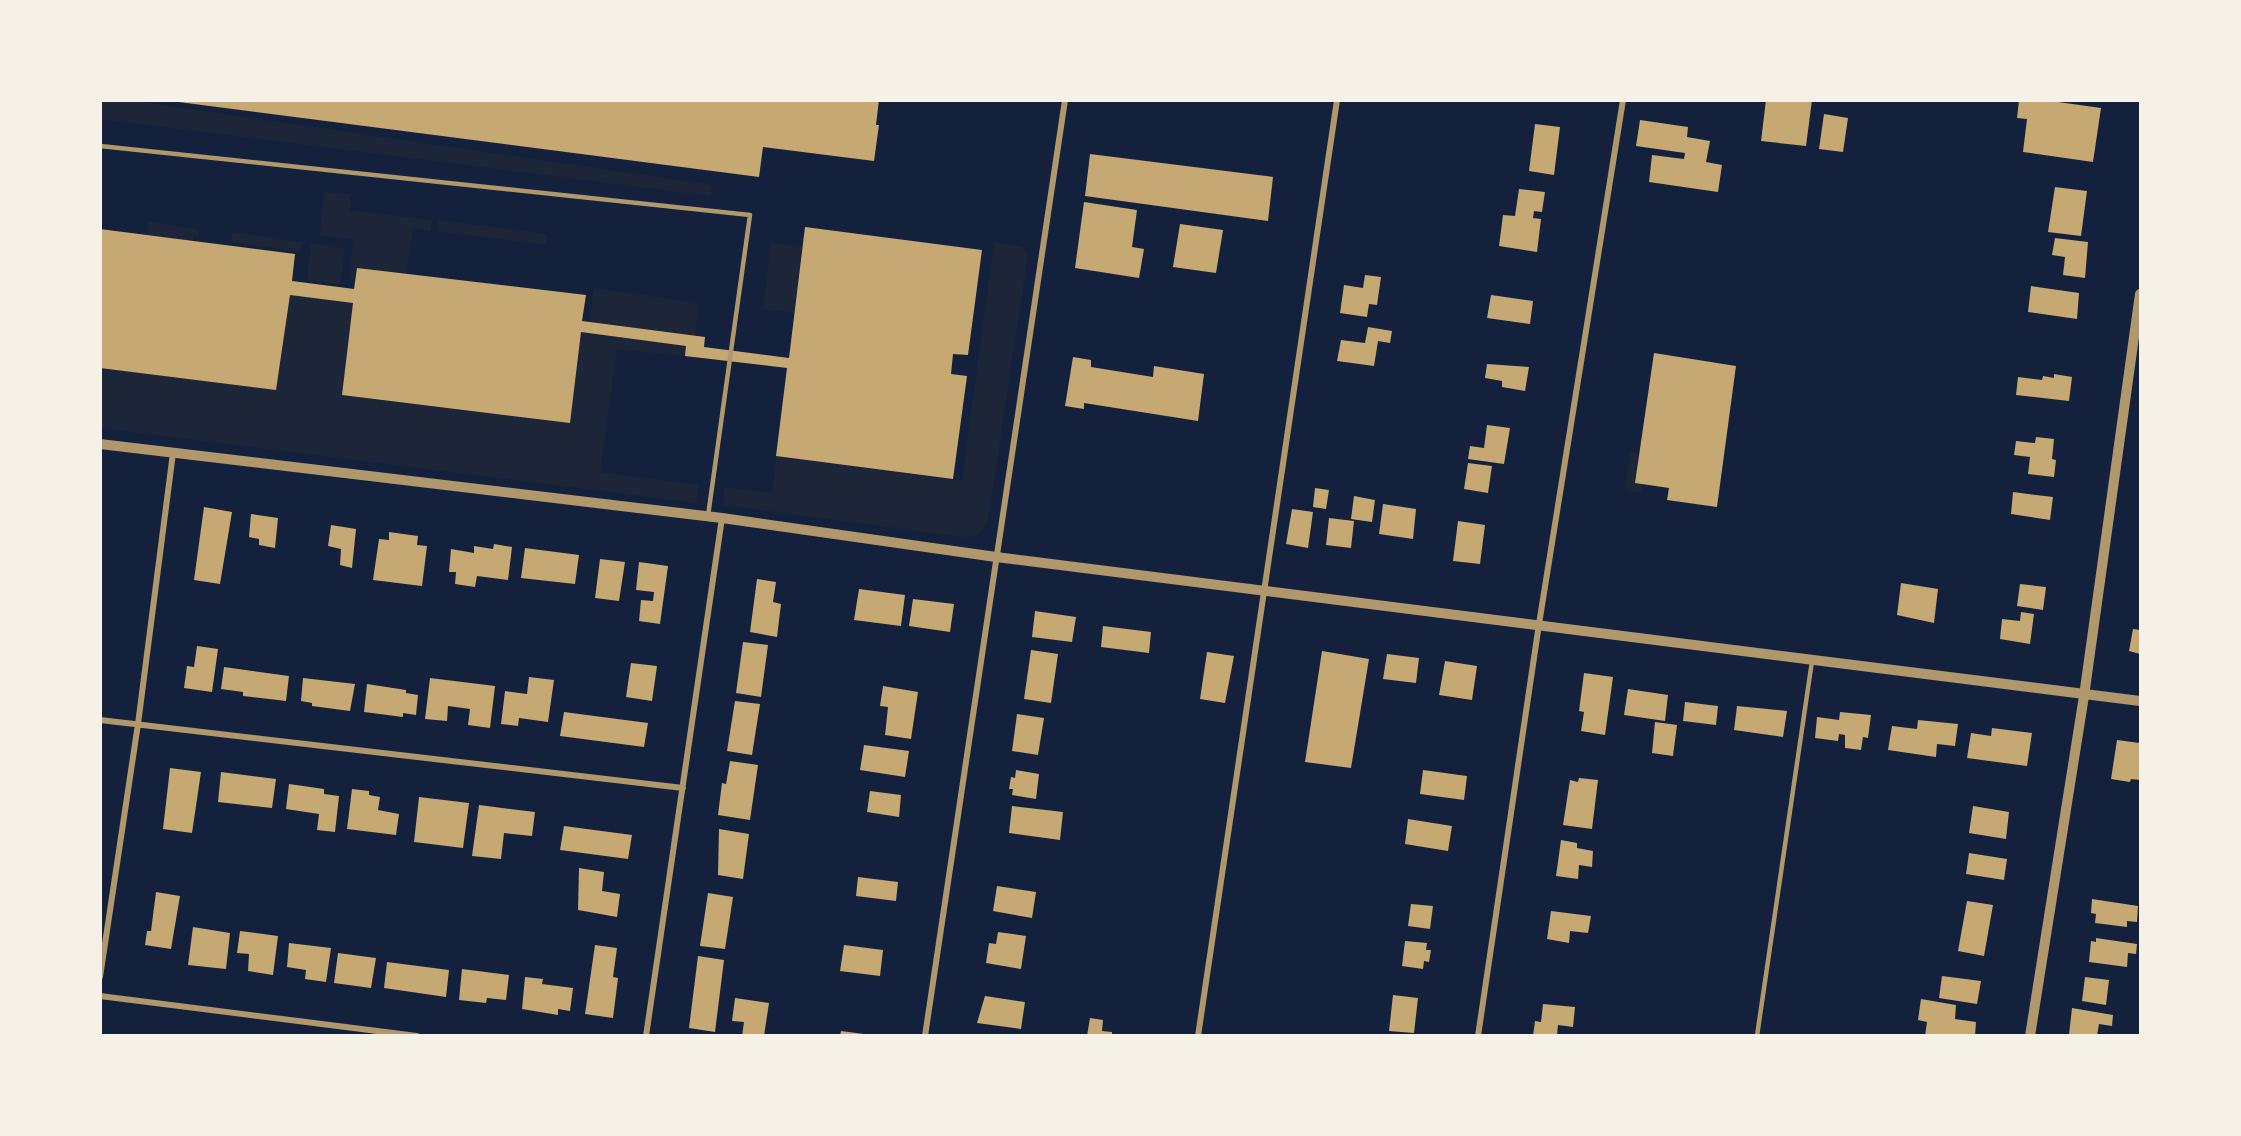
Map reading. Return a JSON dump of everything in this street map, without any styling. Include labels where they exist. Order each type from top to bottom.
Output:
[{"type":"street","points":[[925,1035],[1065,100]]},
{"type":"street","points":[[1198,1035],[1266,590],[1337,100]]},
{"type":"street","points":[[1478,1035],[1539,624],[1623,100]]},
{"type":"street","points":[[2030,1035],[2084,696],[2140,294]]},
{"type":"street","points":[[100,444],[708,516],[996,557],[1539,624],[2084,696],[2140,701]]},
{"type":"street","points":[[100,977],[138,724],[173,453]]},
{"type":"street","points":[[646,1035],[722,518]]},
{"type":"street","points":[[100,720],[683,788]]},
{"type":"street","points":[[100,996],[417,1035]]},
{"type":"lane","points":[[100,146],[750,215],[708,516]]},
{"type":"lane","points":[[1757,1035],[1812,660]]},
{"type":"shaded area","points":[[101,100],[135,101],[712,185],[711,196],[101,119]]},
{"type":"shaded area","points":[[324,192],[350,194],[350,210],[432,220],[431,231],[413,228],[406,274],[357,268],[355,279],[350,278],[353,240],[320,235]]},
{"type":"shaded area","points":[[439,220],[547,234],[546,245],[438,231]]},
{"type":"shaded area","points":[[148,222],[199,229],[198,237],[194,237],[194,241],[147,235]]},
{"type":"shaded area","points":[[232,232],[302,242],[300,252],[231,242]]},
{"type":"shaded area","points":[[994,242],[1023,247],[1028,254],[988,521],[981,532],[975,536],[962,537],[723,505],[725,487],[772,493],[776,456],[962,481]]},
{"type":"shaded area","points":[[311,243],[345,248],[340,284],[307,280]]},
{"type":"shaded area","points":[[771,243],[802,247],[794,313],[763,309]]},
{"type":"shaded area","points":[[594,288],[699,303],[695,336],[589,322]]},
{"type":"shaded area","points":[[290,295],[353,303],[342,395],[569,423],[581,332],[686,346],[685,356],[617,349],[600,472],[699,485],[696,503],[101,428],[101,368],[276,390]]},
{"type":"shaded area","points":[[1631,451],[1639,454],[1635,483],[1642,484],[1641,493],[1632,492],[1625,486]]},
{"type":"building","points":[[163,100],[879,100],[876,125],[879,125],[874,161],[763,147],[759,177]]},
{"type":"building","points":[[1766,100],[1812,100],[1806,146],[1761,141]]},
{"type":"building","points":[[2019,100],[2044,100],[2101,108],[2093,162],[2023,152],[2027,119],[2017,118]]},
{"type":"building","points":[[1824,114],[1848,118],[1843,152],[1819,149]]},
{"type":"building","points":[[1640,120],[1688,127],[1687,137],[1710,141],[1706,162],[1722,165],[1718,192],[1649,182],[1652,155],[1684,159],[1685,153],[1636,146]]},
{"type":"building","points":[[1535,124],[1560,127],[1554,175],[1529,171]]},
{"type":"building","points":[[1090,154],[1273,177],[1268,221],[1085,196]]},
{"type":"building","points":[[2055,187],[2087,191],[2081,236],[2048,232]]},
{"type":"building","points":[[1519,189],[1545,192],[1542,212],[1534,211],[1533,218],[1541,219],[1537,252],[1499,246],[1503,215],[1515,216]]},
{"type":"building","points":[[1084,202],[1137,210],[1132,247],[1144,249],[1139,278],[1075,268]]},
{"type":"building","points":[[1180,224],[1223,230],[1216,273],[1173,267]]},
{"type":"building","points":[[805,227],[982,250],[968,355],[953,354],[951,374],[967,376],[953,479],[776,456],[787,368],[685,356],[686,346],[581,332],[570,423],[342,395],[353,303],[290,295],[276,390],[100,368],[100,229],[295,254],[292,281],[354,289],[357,268],[586,295],[582,321],[705,337],[704,347],[789,358]]},
{"type":"building","points":[[2055,238],[2088,242],[2085,278],[2063,275],[2065,257],[2052,255]]},
{"type":"building","points":[[1365,275],[1381,277],[1377,305],[1369,304],[1367,317],[1340,313],[1344,285],[1363,288]]},
{"type":"building","points":[[2031,286],[2079,293],[2077,319],[2028,312]]},
{"type":"building","points":[[1491,295],[1533,301],[1530,324],[1487,318]]},
{"type":"building","points":[[1368,327],[1392,331],[1390,343],[1378,341],[1374,366],[1337,361],[1341,340],[1365,343]]},
{"type":"building","points":[[1654,353],[1736,366],[1717,507],[1667,500],[1669,488],[1635,483]]},
{"type":"building","points":[[1073,357],[1091,360],[1091,367],[1153,377],[1154,366],[1204,374],[1198,421],[1084,403],[1084,409],[1065,406]]},
{"type":"building","points":[[1487,364],[1529,367],[1525,391],[1502,387],[1502,381],[1485,378]]},
{"type":"building","points":[[2054,374],[2072,377],[2069,401],[2016,395],[2018,377],[2042,380],[2043,376],[2054,378]]},
{"type":"building","points":[[1487,425],[1510,428],[1504,464],[1468,459],[1470,446],[1484,448]]},
{"type":"building","points":[[2036,437],[2054,439],[2052,459],[2056,460],[2054,477],[2028,474],[2030,457],[2014,455],[2016,441],[2035,443]]},
{"type":"building","points":[[1468,463],[1492,466],[1488,493],[1464,489]]},
{"type":"building","points":[[1315,488],[1329,490],[1326,509],[1313,507]]},
{"type":"building","points":[[2013,492],[2053,497],[2050,520],[2011,514]]},
{"type":"building","points":[[1354,496],[1375,500],[1372,522],[1351,519]]},
{"type":"building","points":[[1383,504],[1416,509],[1413,539],[1379,534]]},
{"type":"building","points":[[204,507],[232,512],[220,584],[194,580]]},
{"type":"building","points":[[1292,509],[1313,512],[1308,548],[1286,544]]},
{"type":"building","points":[[251,514],[278,518],[275,548],[259,545],[259,539],[249,537]]},
{"type":"building","points":[[1329,518],[1354,521],[1351,548],[1326,545]]},
{"type":"building","points":[[1458,521],[1485,525],[1480,564],[1453,561]]},
{"type":"building","points":[[331,525],[356,529],[352,568],[340,565],[341,549],[328,546]]},
{"type":"building","points":[[389,532],[418,536],[417,545],[427,546],[422,586],[373,580],[379,539],[389,540]]},
{"type":"building","points":[[494,544],[512,547],[508,580],[477,576],[475,587],[455,584],[456,572],[449,572],[451,549],[474,553],[474,546],[493,549]]},
{"type":"building","points":[[525,548],[579,555],[575,584],[521,578]]},
{"type":"building","points":[[600,559],[625,562],[619,601],[595,598]]},
{"type":"building","points":[[639,562],[668,566],[660,624],[639,621],[641,600],[653,601],[654,592],[636,590]]},
{"type":"building","points":[[757,579],[776,582],[773,602],[781,604],[777,637],[750,632]]},
{"type":"building","points":[[1901,583],[1938,589],[1934,623],[1897,615]]},
{"type":"building","points":[[2020,584],[2046,587],[2043,610],[2017,606]]},
{"type":"building","points":[[859,589],[905,595],[901,626],[854,620]]},
{"type":"building","points":[[913,599],[954,604],[950,632],[909,626]]},
{"type":"building","points":[[1035,611],[1076,617],[1072,642],[1032,637]]},
{"type":"building","points":[[2021,612],[2034,614],[2030,644],[2000,639],[2002,619],[2020,621]]},
{"type":"building","points":[[1103,626],[1151,632],[1149,653],[1101,647]]},
{"type":"building","points":[[2133,629],[2140,630],[2140,654],[2129,651]]},
{"type":"building","points":[[743,642],[768,645],[761,697],[736,693]]},
{"type":"building","points":[[197,646],[218,649],[212,692],[184,688],[187,666],[194,667]]},
{"type":"building","points":[[1031,650],[1058,654],[1051,703],[1024,699]]},
{"type":"building","points":[[1322,651],[1369,659],[1351,768],[1305,762]]},
{"type":"building","points":[[1207,652],[1234,656],[1225,703],[1200,699]]},
{"type":"building","points":[[1387,654],[1419,658],[1416,683],[1383,679]]},
{"type":"building","points":[[1445,661],[1477,666],[1472,700],[1439,695]]},
{"type":"building","points":[[631,663],[657,666],[652,701],[626,697]]},
{"type":"building","points":[[224,667],[289,676],[286,701],[243,696],[243,692],[221,689]]},
{"type":"building","points":[[1584,673],[1613,677],[1605,735],[1581,731],[1584,712],[1579,711]]},
{"type":"building","points":[[529,677],[554,680],[548,722],[519,718],[518,726],[501,724],[505,691],[527,694]]},
{"type":"building","points":[[303,678],[355,684],[350,711],[312,706],[312,703],[301,701]]},
{"type":"building","points":[[430,678],[495,686],[490,728],[468,725],[470,709],[448,706],[447,721],[425,719]]},
{"type":"building","points":[[367,684],[406,690],[406,693],[418,695],[416,715],[403,713],[403,717],[364,712]]},
{"type":"building","points":[[883,686],[918,692],[911,739],[885,735],[888,707],[880,706]]},
{"type":"building","points":[[1628,689],[1668,695],[1665,721],[1624,715]]},
{"type":"building","points":[[735,701],[760,704],[752,755],[727,751]]},
{"type":"building","points":[[1685,702],[1718,706],[1716,725],[1683,721]]},
{"type":"building","points":[[1737,706],[1787,711],[1783,737],[1734,730]]},
{"type":"building","points":[[564,712],[648,723],[644,747],[560,736]]},
{"type":"building","points":[[1840,712],[1871,715],[1868,738],[1863,737],[1861,750],[1845,748],[1845,735],[1839,734],[1838,741],[1815,738],[1817,717],[1839,720]]},
{"type":"building","points":[[1017,714],[1044,718],[1038,755],[1012,751]]},
{"type":"building","points":[[1918,720],[1958,724],[1955,746],[1937,744],[1936,757],[1888,750],[1892,726],[1917,729]]},
{"type":"building","points":[[1655,722],[1677,725],[1673,756],[1652,753]]},
{"type":"building","points":[[1992,728],[2032,733],[2027,766],[1967,758],[1971,733],[1991,736]]},
{"type":"building","points":[[2117,740],[2140,743],[2140,780],[2131,779],[2130,782],[2111,779]]},
{"type":"building","points":[[864,745],[909,751],[905,777],[860,770]]},
{"type":"building","points":[[730,761],[758,765],[750,820],[718,815],[722,783],[726,784]]},
{"type":"building","points":[[170,768],[201,772],[192,833],[163,829]]},
{"type":"building","points":[[1016,770],[1039,774],[1036,799],[1012,795],[1013,789],[1009,789],[1011,777],[1015,778]]},
{"type":"building","points":[[1423,770],[1467,776],[1464,800],[1420,794]]},
{"type":"building","points":[[221,772],[276,779],[272,808],[218,802]]},
{"type":"building","points":[[1579,778],[1598,780],[1592,829],[1563,825],[1570,780],[1578,782]]},
{"type":"building","points":[[289,784],[324,789],[324,794],[339,796],[335,832],[317,830],[319,814],[286,809]]},
{"type":"building","points":[[352,789],[369,791],[369,795],[380,797],[378,810],[399,814],[396,835],[347,829]]},
{"type":"building","points":[[870,791],[901,795],[899,817],[867,812]]},
{"type":"building","points":[[419,797],[469,803],[463,848],[414,842]]},
{"type":"building","points":[[479,805],[535,812],[532,836],[504,833],[501,859],[472,856]]},
{"type":"building","points":[[1012,806],[1063,812],[1060,840],[1009,833]]},
{"type":"building","points":[[1973,806],[2009,812],[2006,839],[1969,833]]},
{"type":"building","points":[[1408,819],[1452,826],[1448,851],[1405,844]]},
{"type":"building","points":[[564,826],[632,835],[628,859],[560,850]]},
{"type":"building","points":[[719,829],[749,834],[743,879],[718,875]]},
{"type":"building","points":[[1561,840],[1577,843],[1577,848],[1593,851],[1592,867],[1579,865],[1578,879],[1556,876]]},
{"type":"building","points":[[1969,853],[2007,859],[2004,880],[1966,874]]},
{"type":"building","points":[[579,868],[604,872],[602,891],[620,894],[617,917],[578,910]]},
{"type":"building","points":[[858,877],[898,882],[896,901],[856,896]]},
{"type":"building","points":[[997,886],[1036,892],[1032,918],[993,911]]},
{"type":"building","points":[[156,892],[180,896],[171,949],[145,945],[147,931],[151,931]]},
{"type":"building","points":[[708,893],[733,897],[725,949],[700,946]]},
{"type":"building","points":[[2092,899],[2138,906],[2137,922],[2127,921],[2127,927],[2095,923],[2096,914],[2091,913]]},
{"type":"building","points":[[1967,901],[1993,905],[1984,956],[1958,951]]},
{"type":"building","points":[[1411,904],[1433,906],[1430,929],[1408,926]]},
{"type":"building","points":[[1551,911],[1591,916],[1588,933],[1570,931],[1569,943],[1547,939]]},
{"type":"building","points":[[193,927],[230,933],[226,969],[188,965]]},
{"type":"building","points":[[240,931],[278,936],[273,975],[248,971],[249,954],[237,953]]},
{"type":"building","points":[[998,932],[1026,936],[1021,969],[986,963],[989,943],[996,944]]},
{"type":"building","points":[[2096,938],[2137,944],[2136,954],[2128,953],[2127,967],[2089,962],[2091,941],[2096,942]]},
{"type":"building","points":[[1405,941],[1427,943],[1426,950],[1431,950],[1429,962],[1424,961],[1423,969],[1402,966]]},
{"type":"building","points":[[289,943],[331,948],[326,982],[305,979],[306,970],[287,967]]},
{"type":"building","points":[[595,945],[617,948],[613,977],[618,978],[613,1018],[585,1014]]},
{"type":"building","points":[[844,945],[883,950],[880,976],[840,971]]},
{"type":"building","points":[[338,953],[376,958],[371,988],[334,983]]},
{"type":"building","points":[[698,956],[724,960],[715,1032],[689,1028]]},
{"type":"building","points":[[387,962],[449,970],[446,997],[384,988]]},
{"type":"building","points":[[462,969],[509,975],[506,1000],[487,998],[486,1003],[459,1000]]},
{"type":"building","points":[[1942,976],[1981,981],[1977,1004],[1939,998]]},
{"type":"building","points":[[525,977],[543,979],[542,984],[573,988],[570,1011],[558,1009],[558,1015],[522,1009]]},
{"type":"building","points":[[2085,977],[2109,980],[2106,1005],[2082,1001]]},
{"type":"building","points":[[1393,995],[1418,998],[1414,1033],[1389,1031]]},
{"type":"building","points":[[985,996],[1025,1002],[1021,1029],[977,1023]]},
{"type":"building","points":[[735,998],[769,1003],[764,1036],[742,1036],[744,1022],[732,1021]]},
{"type":"building","points":[[1921,999],[1956,1005],[1955,1019],[1976,1022],[1975,1036],[1925,1036],[1927,1022],[1918,1020]]},
{"type":"building","points":[[1543,1004],[1575,1007],[1573,1027],[1558,1025],[1557,1036],[1533,1036],[1535,1021],[1541,1022]]},
{"type":"building","points":[[2072,1008],[2113,1015],[2112,1026],[2099,1024],[2097,1036],[2069,1035]]},
{"type":"building","points":[[1090,1018],[1103,1020],[1102,1031],[1112,1032],[1112,1036],[1087,1036]]},
{"type":"building","points":[[841,1031],[864,1034],[863,1036],[840,1036]]}]
